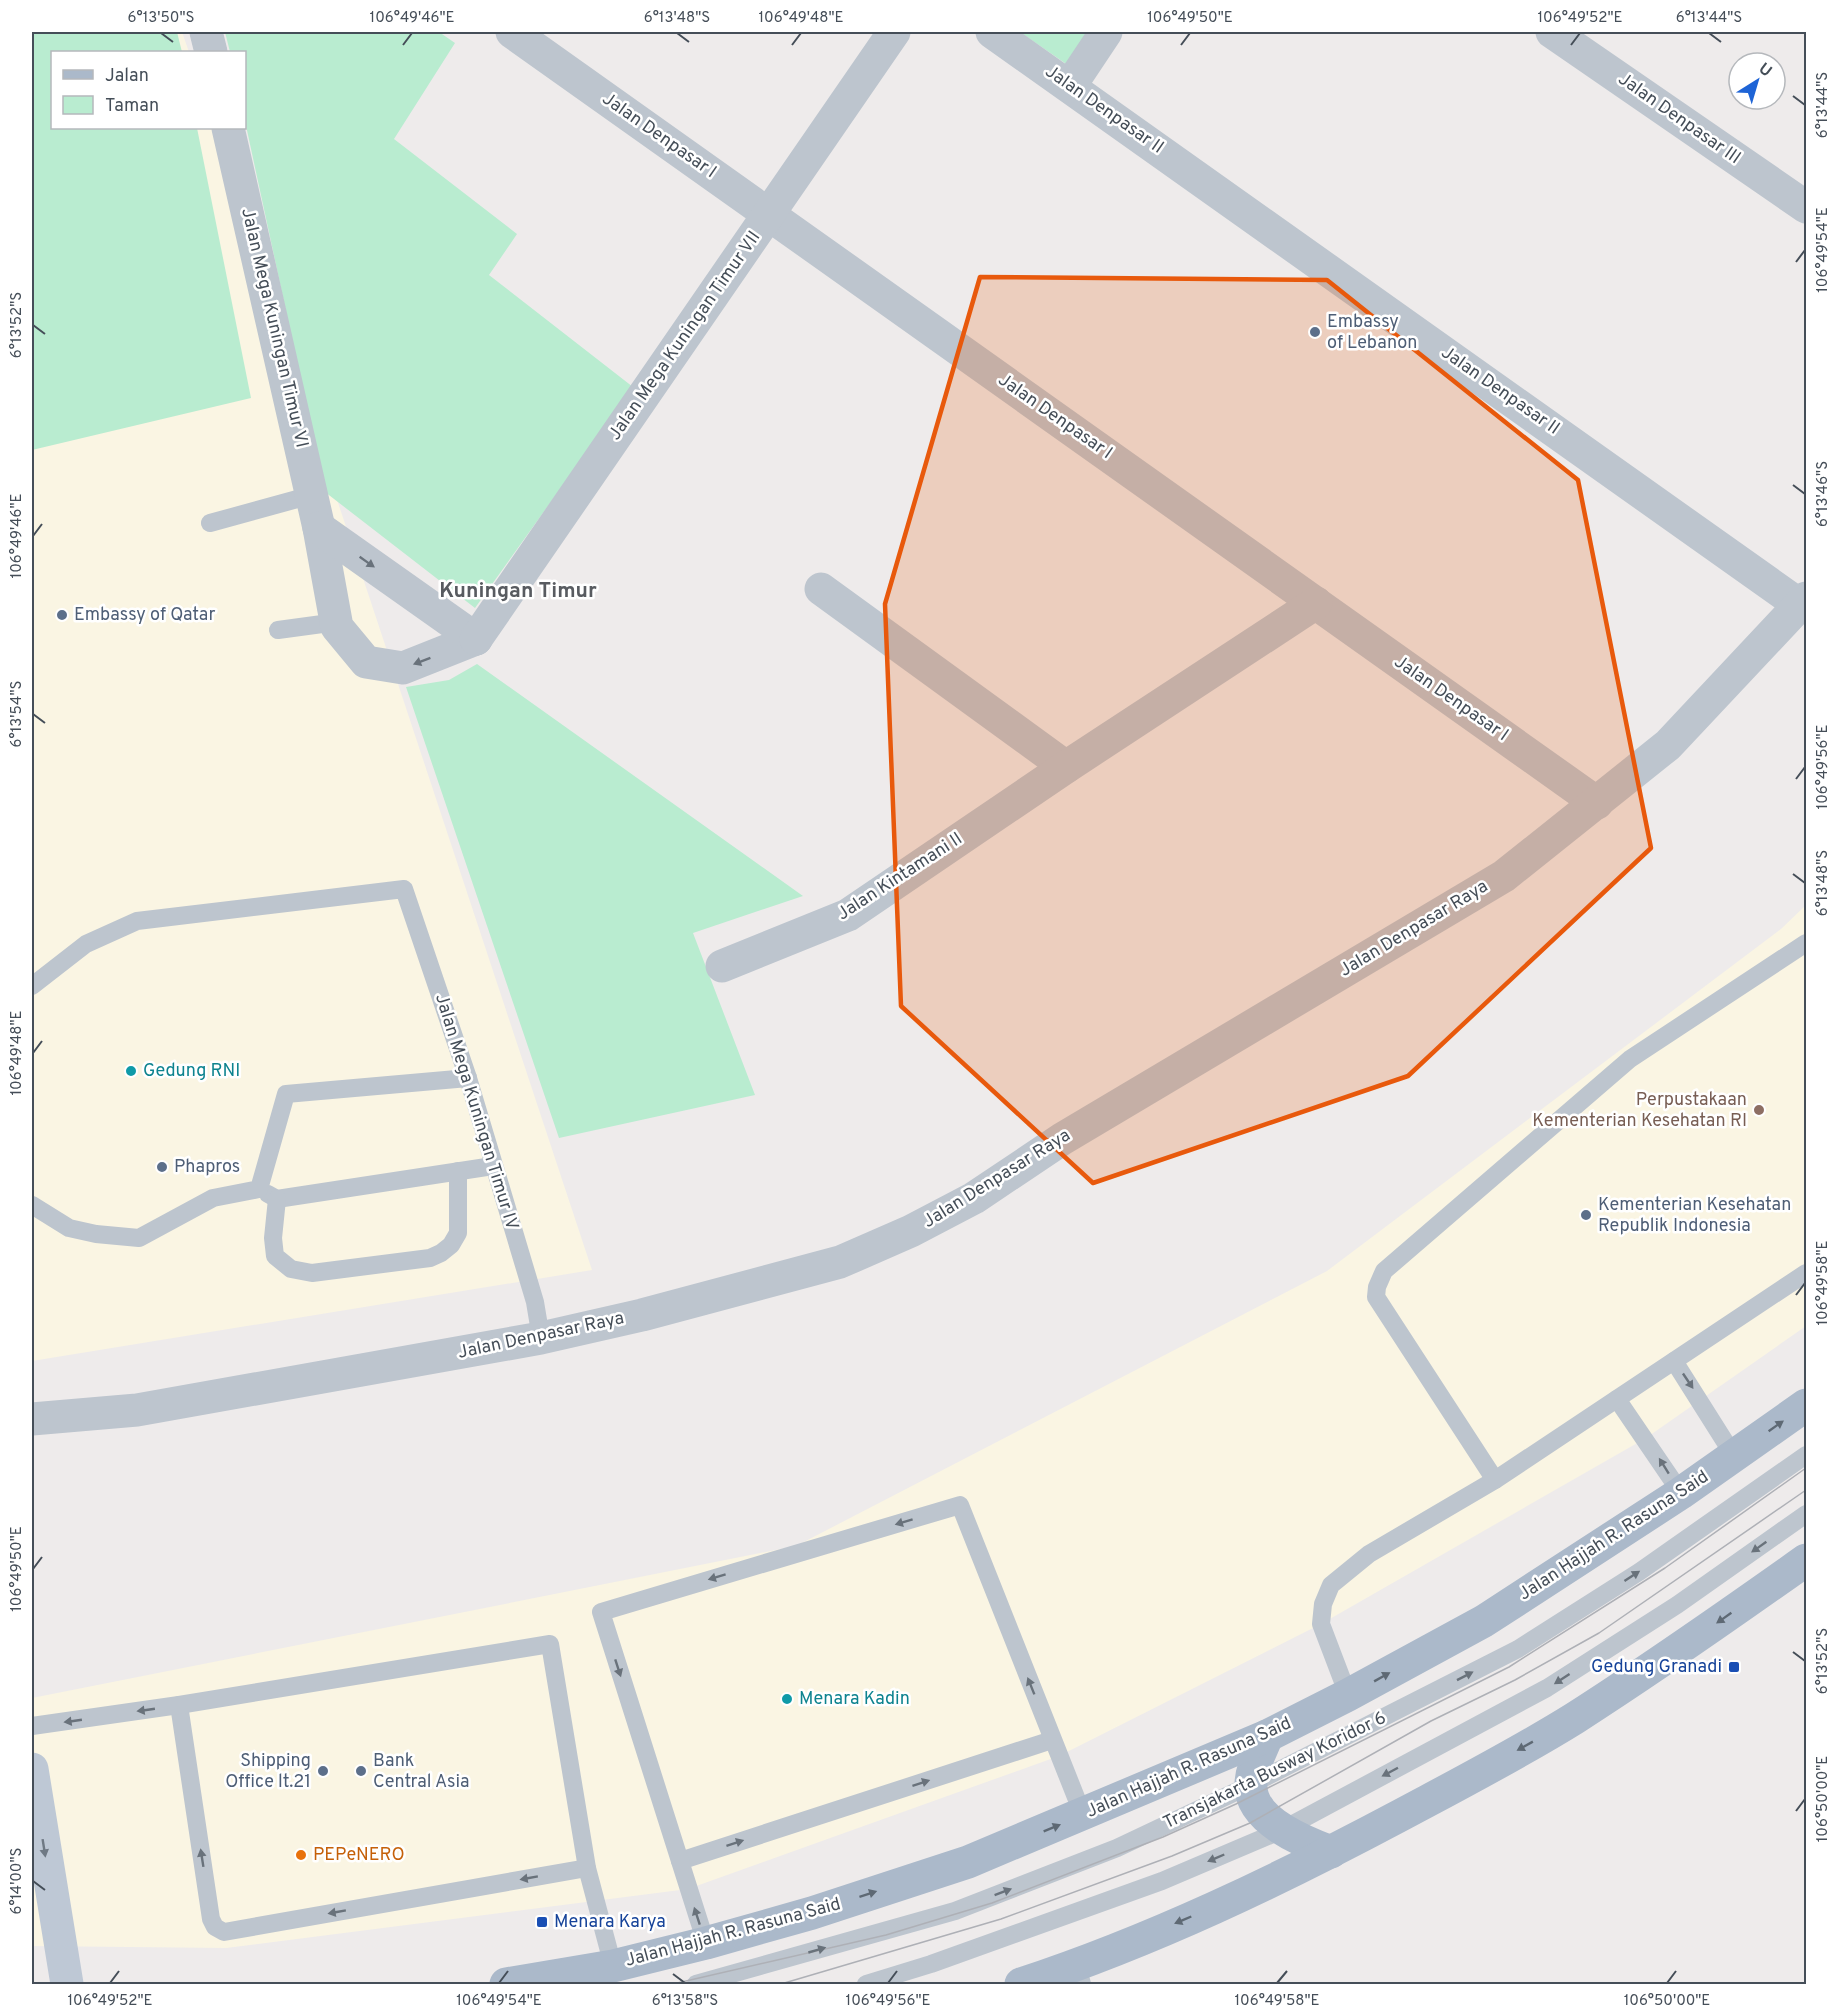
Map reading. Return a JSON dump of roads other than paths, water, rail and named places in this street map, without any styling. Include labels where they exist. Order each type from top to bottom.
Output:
[{"type":"main road","name":"Jalan Hajjah R. Rasuna Said","points":[[507,1984],[613,1966],[812,1913],[968,1862],[1267,1736],[1484,1621],[1681,1494],[1806,1405]]},
{"type":"main road","points":[[1021,1984],[1079,1975],[1331,1852],[1573,1719],[1806,1560]]},
{"type":"main road","points":[[1267,1736],[1250,1785],[1256,1805],[1282,1830],[1331,1852]]},
{"type":"main road","points":[[32,1769],[45,1936],[68,1984]]},
{"type":"street","points":[[206,32],[211,51]]},
{"type":"street","name":"Jalan Denpasar I","points":[[512,32],[1597,803]]},
{"type":"street","name":"Jalan Mega Kuningan Timur VII","points":[[476,639],[894,32]]},
{"type":"street","name":"Jalan Denpasar II","points":[[992,32],[1804,602]]},
{"type":"street","points":[[1070,86],[1106,32]]},
{"type":"street","name":"Jalan Denpasar III","points":[[1551,32],[1806,207]]},
{"type":"street","name":"Jalan Mega Kuningan Timur VI","points":[[228,129],[312,495],[337,627],[366,662],[403,668],[476,639]]},
{"type":"street","points":[[319,528],[476,639]]},
{"type":"street","points":[[821,589],[1066,767]]},
{"type":"street","name":"Jalan Denpasar Raya","points":[[32,1419],[137,1410],[541,1338],[642,1315],[840,1262],[911,1231],[974,1198],[1062,1139],[1504,876],[1668,745],[1804,602]]},
{"type":"street","name":"Jalan Kintamani II","points":[[722,966],[848,915],[1066,767],[1316,603]]},
{"type":"lane","points":[[210,523],[312,495]]},
{"type":"lane","points":[[278,630],[337,622]]},
{"type":"lane","name":"Jalan Mega Kuningan Timur IV","points":[[32,986],[87,944],[137,921],[405,889],[468,1078],[535,1302],[541,1338]]},
{"type":"lane","points":[[1495,1480],[1376,1298],[1379,1278],[1393,1263],[1630,1059],[1806,943]]},
{"type":"lane","points":[[259,1189],[286,1094],[468,1078]]},
{"type":"lane","points":[[32,1205],[69,1228],[96,1234],[139,1238],[213,1198],[259,1189],[277,1199],[493,1166]]},
{"type":"lane","points":[[277,1199],[273,1238],[275,1256],[291,1269],[312,1273],[430,1257],[451,1245],[458,1233],[458,1171]]},
{"type":"lane","points":[[1348,1695],[1321,1624],[1323,1604],[1331,1585],[1369,1554],[1495,1480],[1806,1273]]},
{"type":"lane","points":[[1674,1361],[1734,1456]]},
{"type":"lane","points":[[1617,1399],[1681,1494]]},
{"type":"lane","name":"Transjakarta Busway Koridor 6","points":[[696,1984],[955,1911],[1118,1848],[1250,1785],[1518,1649],[1639,1572],[1806,1455]]},
{"type":"lane","points":[[706,1943],[601,1612],[960,1505],[1083,1815]]},
{"type":"lane","points":[[866,1984],[931,1964],[1162,1881],[1282,1830],[1547,1688],[1677,1605],[1806,1514]]},
{"type":"lane","points":[[32,1726],[178,1705],[550,1644],[587,1868],[613,1966]]},
{"type":"lane","points":[[178,1705],[211,1919],[215,1927],[224,1932],[587,1868]]},
{"type":"lane","points":[[680,1861],[1052,1740]]},
{"type":"tram line","points":[[673,1984],[886,1935],[992,1903],[1163,1837],[1236,1804],[1509,1667],[1665,1568],[1806,1468]]},
{"type":"tram line","points":[[781,1984],[1001,1919],[1172,1856],[1250,1823],[1431,1721],[1515,1680],[1599,1633],[1806,1490]]},
{"type":"place","name":"Embassy of Lebanon","points":[[1315,332]]},
{"type":"place","name":"Embassy of Qatar","points":[[62,615]]},
{"type":"place","name":"Gedung RNI","points":[[131,1071]]},
{"type":"place","name":"Perpustakaan Kementerian Kesehatan RI","points":[[1759,1110]]},
{"type":"place","name":"Phapros","points":[[162,1167]]},
{"type":"place","name":"Kementerian Kesehatan Republik Indonesia","points":[[1586,1215]]},
{"type":"place","name":"Gedung Granadi","points":[[1734,1667]]},
{"type":"place","name":"Menara Kadin","points":[[787,1699]]},
{"type":"place","name":"Shipping Office lt.21","points":[[323,1771]]},
{"type":"place","name":"Bank Central Asia","points":[[361,1771]]},
{"type":"place","name":"PEPeNERO","points":[[301,1855]]},
{"type":"place","name":"Menara Karya","points":[[542,1922]]},
{"type":"district","name":"Kuningan Timur","points":[[518,591]]}]
